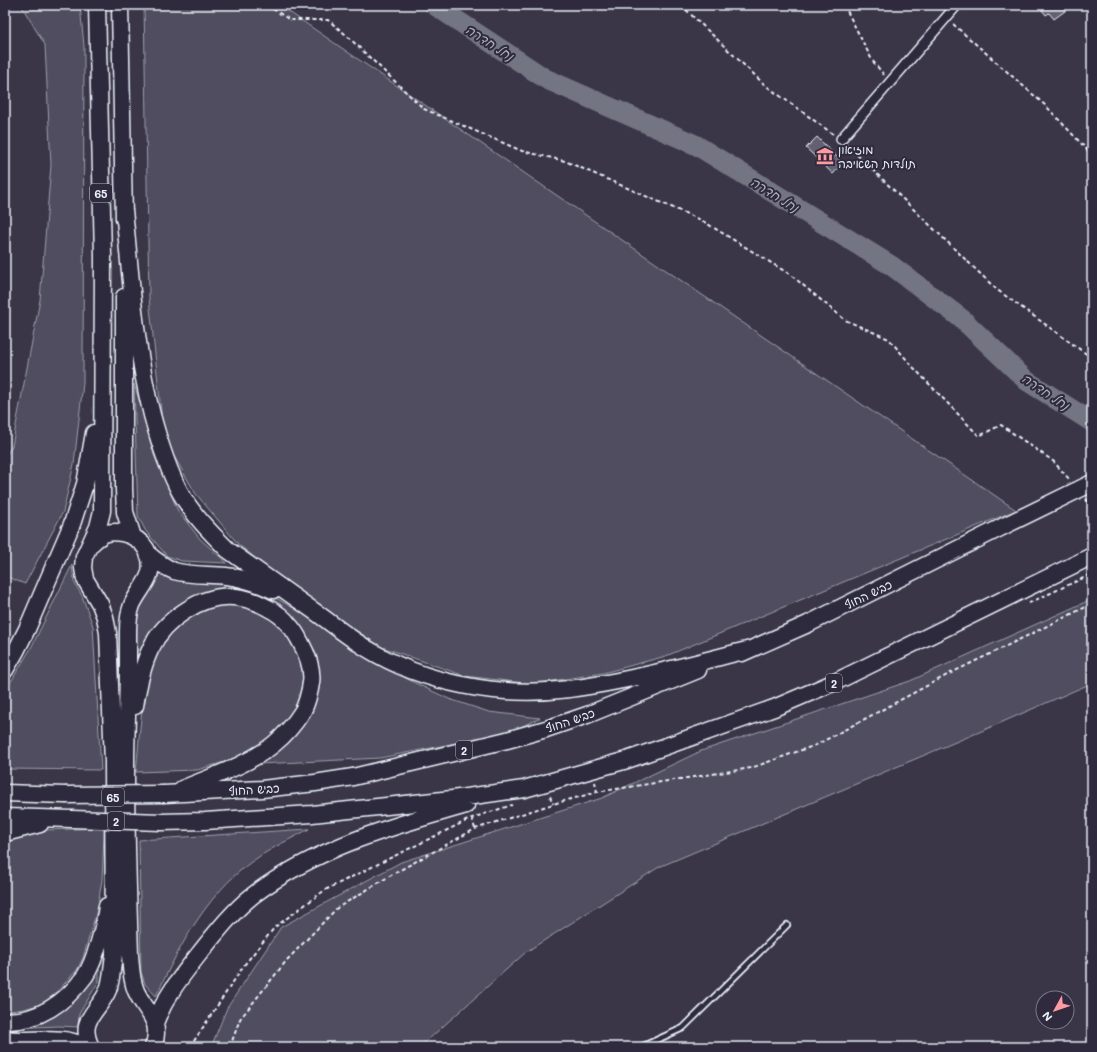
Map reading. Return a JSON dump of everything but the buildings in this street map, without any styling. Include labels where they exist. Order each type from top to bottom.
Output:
[{"type":"highway","name":"65","points":[[91,1047],[88,1041],[87,1029],[90,1017],[108,990],[114,955],[113,763],[108,633],[105,617],[100,604],[85,579],[83,568],[84,557],[98,527],[102,511],[103,256],[97,5]]},
{"type":"highway","name":"65","points":[[120,5],[124,210],[125,512],[133,537],[142,544],[148,554],[150,564],[150,574],[146,584],[139,592],[129,613],[128,630],[126,769],[130,955],[131,977],[136,991],[155,1023]]},
{"type":"highway","points":[[124,210],[142,368],[158,437],[180,492],[194,514],[228,550],[366,648],[397,664],[427,676],[457,684],[491,690],[531,692],[594,685],[648,674],[751,649]]},
{"type":"highway","points":[[5,670],[27,629],[72,524],[85,484],[102,380]]},
{"type":"highway","name":"כביש החוף","points":[[5,793],[65,795],[167,794],[262,789],[353,777],[508,740],[587,715],[751,649],[808,624],[1004,526],[1087,489]]},
{"type":"highway","points":[[89,546],[104,534],[114,532],[124,533],[133,537]]},
{"type":"highway","points":[[148,554],[164,566],[175,571],[242,578],[260,584],[279,592],[323,617]]},
{"type":"highway","name":"2","points":[[5,817],[161,822],[205,821],[312,814],[452,799],[524,788],[627,760],[774,708],[834,682],[1092,556]]},
{"type":"highway","points":[[126,769],[136,698],[142,672],[151,647],[168,624],[191,607],[205,600],[220,597],[233,596],[261,604],[276,612],[289,624],[304,648],[310,665],[312,682],[303,711],[295,722],[274,744],[255,757],[230,769],[167,794]]},
{"type":"highway","points":[[153,1047],[156,1035],[155,1023],[167,996],[211,938],[252,896],[275,880],[322,854],[356,840],[403,823],[524,788]]},
{"type":"highway","points":[[5,832],[33,825],[69,819]]},
{"type":"highway","points":[[5,1020],[10,1021],[26,1018],[45,1012],[59,1004],[85,975],[92,962],[106,912],[111,881],[113,853]]},
{"type":"highway","points":[[5,1039],[69,1041],[86,1047]]},
{"type":"street","points":[[841,139],[957,5]]},
{"type":"lane","points":[[641,1047],[683,1028],[786,924]]},
{"type":"path","points":[[267,5],[290,20],[328,20],[345,34],[424,109],[522,152],[565,161],[701,220],[790,275],[845,320],[888,339],[980,436],[1001,425],[1053,461],[1073,484]]},
{"type":"path","points":[[681,5],[765,85],[841,139],[996,289],[1092,358]]},
{"type":"path","points":[[844,5],[872,60],[883,74],[891,81]]},
{"type":"path","points":[[946,17],[1046,106],[1092,155]]},
{"type":"path","points":[[1087,489],[1092,506]]},
{"type":"path","points":[[1028,604],[1092,574]]},
{"type":"path","points":[[230,1047],[240,1019],[287,960],[337,908],[393,874],[475,829],[553,804],[597,792],[751,768],[816,745],[949,674],[1092,604]]},
{"type":"path","points":[[595,779],[597,792]]},
{"type":"path","points":[[549,794],[553,804]]},
{"type":"path","points":[[190,1047],[245,964],[275,927],[325,890],[472,818],[514,804]]},
{"type":"path","points":[[472,818],[475,829]]},
{"type":"shaded area","points":[[21,5],[80,5],[84,46],[83,383],[74,464],[63,512],[25,584],[5,576],[5,457],[12,446],[40,300],[51,165],[45,45]]},
{"type":"shaded area","points":[[144,5],[279,5],[1016,510],[666,656],[603,673],[533,684],[465,676],[382,647],[307,599],[239,545],[196,494],[168,446],[162,420],[149,298]]},
{"type":"shaded area","points":[[134,384],[154,455],[178,511],[200,539],[227,563],[182,561],[167,556],[145,530],[138,516]]},
{"type":"shaded area","points":[[72,565],[74,582],[82,596],[93,626],[101,770],[5,769],[5,689],[31,648]]},
{"type":"shaded area","points":[[155,571],[246,585],[274,597],[304,614],[373,661],[449,699],[489,712],[540,718],[507,733],[380,758],[259,764],[315,697],[294,619],[203,594],[135,670],[136,624],[139,605]]},
{"type":"shaded area","points":[[1092,599],[1092,683],[659,867],[526,952],[420,1047],[211,1047],[227,1008],[281,927],[401,862],[602,798],[701,751],[910,681]]},
{"type":"shaded area","points":[[233,604],[257,611],[271,619],[283,629],[291,640],[302,666],[303,681],[296,707],[279,729],[269,738],[251,751],[224,762],[197,770],[136,772],[140,726],[145,693],[152,663],[158,650],[171,633],[187,619],[208,608]]},
{"type":"shaded area","points":[[104,828],[102,880],[97,910],[83,958],[77,970],[53,996],[41,1004],[24,1009],[5,1011],[5,841],[43,830]]},
{"type":"shaded area","points":[[309,829],[260,856],[242,869],[226,884],[212,900],[187,937],[156,996],[145,984],[141,972],[139,840]]},
{"type":"shaded area","points":[[99,965],[99,981],[79,1014],[78,1027],[59,1026],[11,1028],[43,1021],[56,1015],[77,996]]},
{"type":"waterway","name":"נחל חדרה","points":[[434,5],[546,79],[696,145],[892,266],[962,319],[1027,381],[1092,422]]},
{"type":"place","name":"מוזיאון תולדות השאיבה","points":[[825,156]]}]
